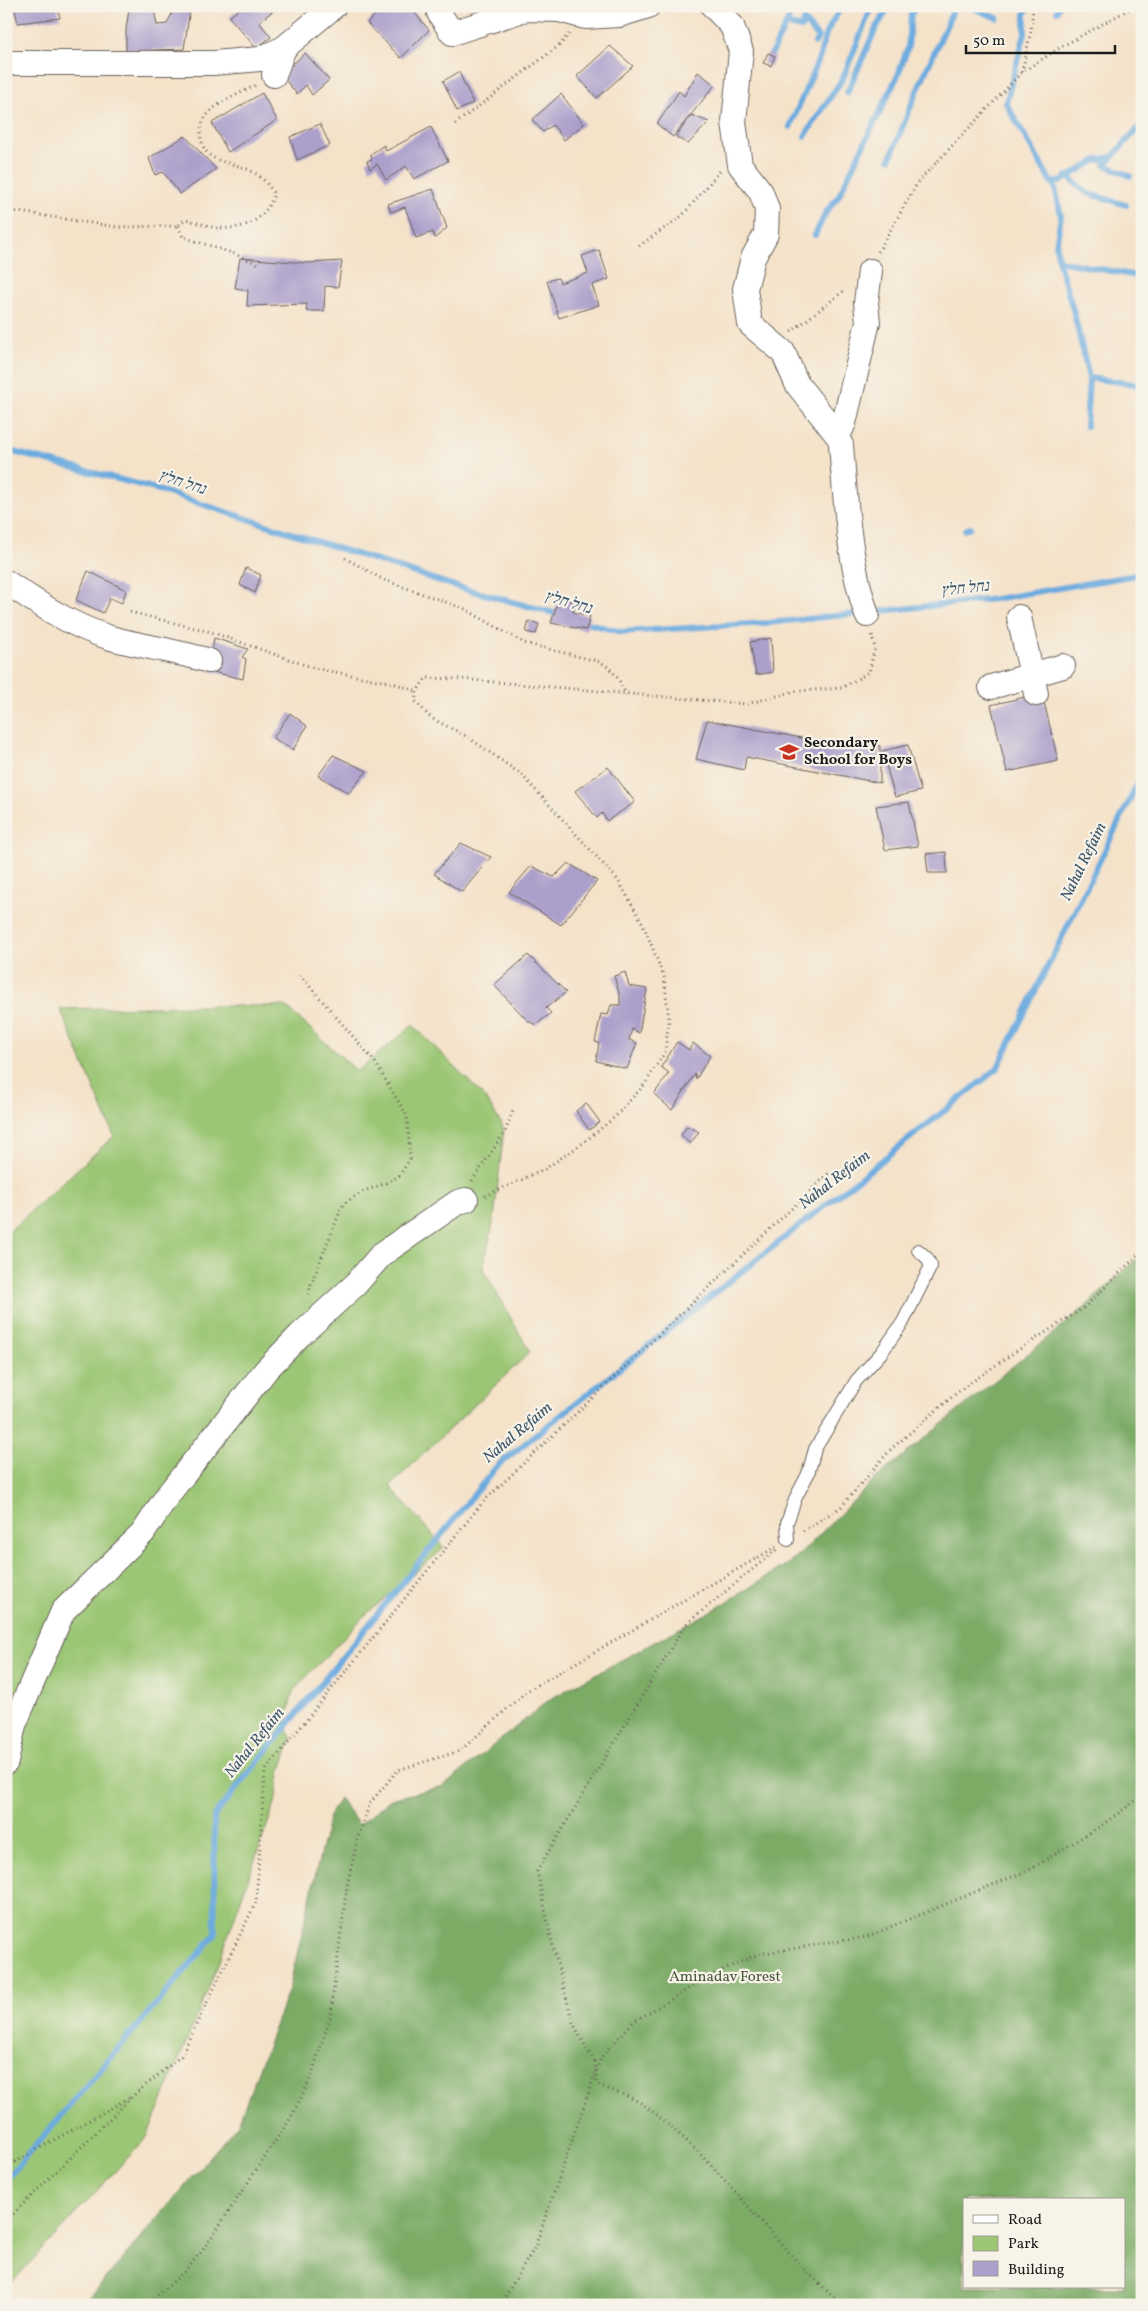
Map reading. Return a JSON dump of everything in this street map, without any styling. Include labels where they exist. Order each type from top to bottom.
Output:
[{"type":"street","points":[[6,63],[214,63],[260,60],[284,48],[334,6]]},
{"type":"street","points":[[439,6],[439,13],[452,33],[526,9],[559,10],[585,17],[619,15],[648,6]]},
{"type":"street","points":[[713,6],[732,26],[741,51],[734,122],[738,153],[740,164],[761,192],[767,209],[766,234],[753,258],[745,289],[750,324],[783,352],[797,384],[838,436],[844,423],[868,322],[866,303],[874,263]]},
{"type":"street","points":[[274,75],[284,48]]},
{"type":"street","points":[[841,445],[847,530],[857,586],[867,615]]},
{"type":"street","points":[[6,582],[48,609],[78,625],[110,638],[209,661]]},
{"type":"street","points":[[1019,617],[1034,684]]},
{"type":"street","points":[[991,687],[1034,684],[1063,666]]},
{"type":"street","points":[[6,1762],[14,1725],[63,1611],[143,1533],[168,1496],[266,1370],[300,1335],[355,1285],[382,1254],[442,1212],[458,1202],[466,1200]]},
{"type":"lane","points":[[788,1540],[787,1523],[796,1497],[808,1474],[815,1449],[856,1381],[899,1328],[931,1266],[927,1258],[918,1250]]},
{"type":"path","points":[[1022,72],[1031,31],[1033,6]]},
{"type":"path","points":[[777,347],[796,328],[874,263],[918,182],[1022,72],[1061,47],[1135,6]]},
{"type":"path","points":[[455,124],[560,44],[585,17]]},
{"type":"path","points":[[6,210],[117,227],[178,226],[184,220],[218,228],[250,224],[261,217],[270,207],[274,194],[268,184],[254,172],[218,161],[208,155],[202,146],[201,122],[207,112],[274,75]]},
{"type":"path","points":[[639,246],[682,216],[706,186],[738,153]]},
{"type":"path","points":[[178,226],[183,237],[232,253],[258,264]]},
{"type":"path","points":[[345,558],[384,580],[465,609],[524,643],[601,662],[611,668],[619,679],[626,695]]},
{"type":"path","points":[[130,612],[211,632],[314,668],[393,683],[417,691]]},
{"type":"path","points":[[466,1200],[488,1195],[545,1169],[583,1143],[615,1117],[645,1084],[665,1052],[669,1019],[664,977],[643,924],[618,880],[522,775],[468,737],[430,718],[415,701],[417,691],[426,678],[746,704],[796,691],[842,688],[870,672],[875,648],[867,615]]},
{"type":"path","points":[[300,976],[375,1062],[398,1097],[407,1116],[410,1160],[399,1176],[389,1182],[364,1191],[343,1204],[311,1284],[308,1301]]},
{"type":"path","points":[[466,1200],[473,1178],[502,1138],[514,1108]]},
{"type":"path","points":[[6,2221],[134,2095],[181,2056],[256,1902],[265,1771],[483,1502],[829,1173]]},
{"type":"path","points":[[146,2305],[182,2274],[203,2250],[290,2119],[309,2082],[330,2018],[347,1886],[358,1837],[370,1803],[398,1770],[460,1751],[527,1691],[788,1540],[841,1507],[891,1449],[958,1391],[1085,1308],[1142,1251]]},
{"type":"path","points":[[788,1540],[685,1625],[537,1871],[552,1943],[573,2023],[595,2063],[597,2084],[641,2103],[695,2150],[816,2282],[843,2305]]},
{"type":"path","points":[[500,2305],[535,2247],[601,2056],[633,2022],[715,1973],[759,1954],[866,1938],[1031,1869],[1102,1825],[1142,1796]]},
{"type":"path","points":[[6,2167],[134,2095]]},
{"type":"green space","points":[[285,1006],[357,1071],[413,1025],[485,1097],[504,1129],[494,1218],[483,1269],[530,1352],[390,1486],[444,1548],[364,1616],[293,1691],[285,1727],[292,1739],[281,1769],[275,1803],[217,1967],[147,2137],[13,2281],[6,2293],[6,1234],[114,1136],[60,1009]]},
{"type":"green space","name":"Aminadav Forest","points":[[1142,1254],[1142,2305],[83,2305],[238,2124],[289,1989],[329,1816],[339,1798],[359,1825],[391,1799],[444,1786],[550,1699],[717,1608],[795,1559],[875,1479],[1085,1307]]},
{"type":"building","points":[[14,6],[57,6],[60,18],[18,23]]},
{"type":"building","points":[[243,6],[279,6],[259,22],[271,37],[256,48],[229,17]]},
{"type":"building","points":[[384,6],[409,6],[429,30],[401,58],[367,23]]},
{"type":"building","points":[[154,9],[157,25],[167,24],[174,9],[190,9],[184,49],[126,51],[126,29],[129,10]]},
{"type":"building","points":[[610,46],[633,66],[597,98],[577,76]]},
{"type":"building","points":[[305,53],[329,80],[312,95],[306,85],[297,94],[281,75]]},
{"type":"building","points":[[768,53],[775,56],[771,66],[763,63]]},
{"type":"building","points":[[459,72],[473,103],[457,111],[443,81]]},
{"type":"building","points":[[698,72],[715,85],[673,137],[657,124],[679,91],[684,96]]},
{"type":"building","points":[[262,93],[277,120],[228,152],[212,123]]},
{"type":"building","points":[[561,94],[584,124],[564,140],[553,125],[543,132],[532,120]]},
{"type":"building","points":[[691,115],[709,122],[688,144],[676,137]]},
{"type":"building","points":[[320,124],[330,145],[297,160],[290,137]]},
{"type":"building","points":[[431,127],[448,161],[414,179],[406,166],[386,180],[377,164],[370,169],[367,161],[372,159],[371,154],[384,145],[386,151]]},
{"type":"building","points":[[185,136],[216,169],[180,194],[163,172],[155,175],[149,158]]},
{"type":"building","points":[[433,189],[447,228],[435,238],[433,232],[416,238],[405,207],[391,212],[388,204]]},
{"type":"building","points":[[599,250],[609,279],[592,285],[599,305],[559,318],[547,281],[558,278],[560,283],[588,273],[582,256]]},
{"type":"building","points":[[240,258],[308,263],[342,261],[338,287],[325,286],[324,311],[306,311],[307,304],[247,306],[248,290],[235,288]]},
{"type":"building","points":[[246,568],[261,575],[255,593],[240,585]]},
{"type":"building","points":[[88,571],[126,590],[122,603],[110,598],[103,613],[76,600]]},
{"type":"building","points":[[559,598],[576,602],[573,612],[590,616],[586,630],[551,623]]},
{"type":"building","points":[[529,621],[539,624],[536,634],[526,632]]},
{"type":"building","points":[[214,638],[248,649],[242,657],[246,659],[243,679],[209,671]]},
{"type":"building","points":[[771,638],[773,672],[756,675],[750,642]]},
{"type":"building","points":[[1042,693],[1058,761],[1007,772],[991,705]]},
{"type":"building","points":[[290,713],[307,726],[293,750],[273,738]]},
{"type":"building","name":"Secondary School for Boys","points":[[707,720],[849,747],[859,740],[880,746],[880,783],[746,757],[744,770],[696,759]]},
{"type":"building","points":[[908,745],[921,791],[895,797],[882,751]]},
{"type":"building","points":[[333,755],[367,771],[349,793],[318,776]]},
{"type":"building","points":[[608,767],[635,802],[607,821],[602,813],[597,818],[575,791]]},
{"type":"building","points":[[909,802],[918,846],[885,850],[876,806]]},
{"type":"building","points":[[461,843],[491,857],[462,892],[434,874]]},
{"type":"building","points":[[946,852],[947,873],[928,873],[926,854]]},
{"type":"building","points":[[568,863],[597,881],[561,925],[509,892],[531,866],[554,877]]},
{"type":"building","points":[[528,955],[566,992],[546,1008],[551,1013],[536,1025],[528,1021],[494,985]]},
{"type":"building","points":[[625,972],[629,986],[647,989],[639,1033],[632,1029],[629,1040],[637,1043],[627,1069],[596,1061],[599,1043],[595,1042],[601,1014],[608,1015],[611,1005],[620,1005],[620,996],[614,976]]},
{"type":"building","points":[[677,1042],[689,1050],[693,1043],[710,1056],[696,1079],[695,1074],[672,1110],[654,1094],[669,1073],[661,1067]]},
{"type":"building","points":[[586,1103],[600,1122],[589,1130],[576,1111]]},
{"type":"building","points":[[687,1126],[699,1132],[690,1144],[681,1135]]},
{"type":"waterway","points":[[771,55],[795,6]]},
{"type":"waterway","points":[[790,127],[820,56],[826,33],[842,6]]},
{"type":"waterway","points":[[805,136],[843,78],[872,6]]},
{"type":"waterway","points":[[847,93],[877,26],[890,6]]},
{"type":"waterway","points":[[815,235],[826,212],[838,197],[898,75],[908,47],[911,14],[917,6]]},
{"type":"waterway","points":[[890,159],[914,98],[955,6]]},
{"type":"waterway","points":[[968,6],[997,18]]},
{"type":"waterway","points":[[1028,6],[1025,14],[1025,33],[1006,103],[1051,182],[1060,182],[1095,161],[1111,157]]},
{"type":"waterway","points":[[1057,11],[1059,6]]},
{"type":"waterway","points":[[786,24],[801,28],[804,21],[818,37],[815,43]]},
{"type":"waterway","points":[[1130,176],[1105,165],[1142,124]]},
{"type":"waterway","points":[[1067,176],[1087,193],[1126,205]]},
{"type":"waterway","points":[[1054,182],[1061,216],[1056,246],[1059,263],[1074,313],[1089,378],[1086,426]]},
{"type":"waterway","points":[[1059,261],[1142,277]]},
{"type":"waterway","points":[[1089,378],[1142,385]]},
{"type":"waterway","name":"נחל חלץ","points":[[6,450],[152,488],[458,587],[561,615]]},
{"type":"waterway","points":[[965,530],[970,527]]},
{"type":"waterway","name":"נחל חלץ","points":[[580,621],[621,632],[768,623],[995,599],[1142,574]]},
{"type":"waterway","name":"Nahal Refaim","points":[[6,2180],[215,1935],[214,1816],[498,1465],[997,1069],[1142,775]]},
{"type":"place","name":"Secondary School for Boys","points":[[789,752]]}]
